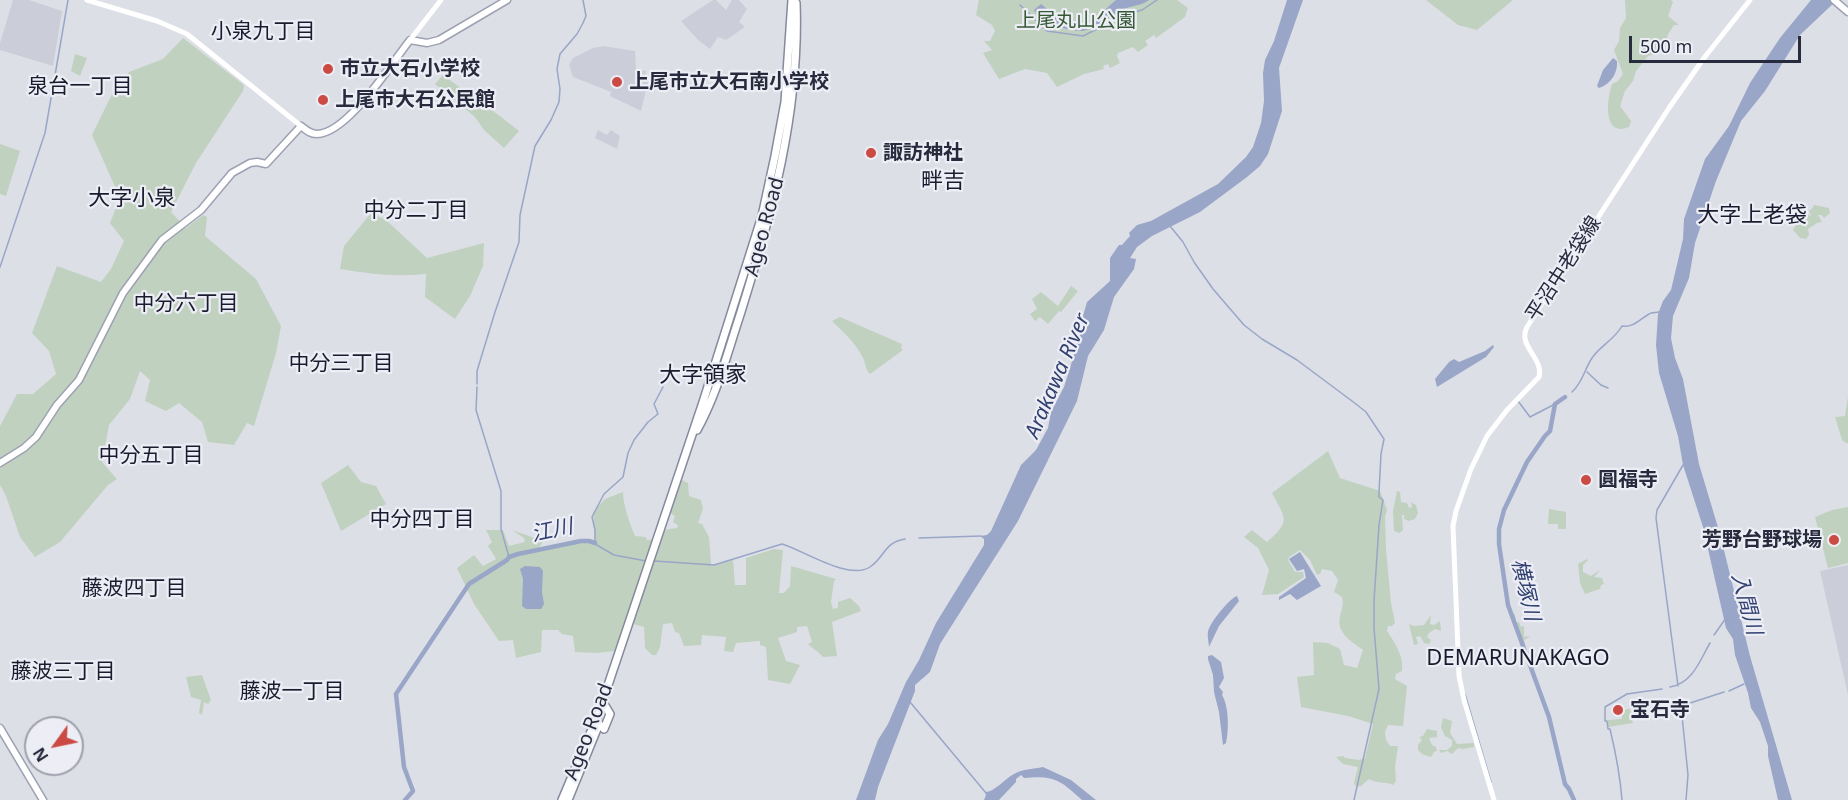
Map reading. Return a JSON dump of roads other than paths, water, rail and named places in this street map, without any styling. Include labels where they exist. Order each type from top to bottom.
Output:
[{"type":"highway","name":"Ageo Road","points":[[562,800],[598,715],[690,443],[711,401],[722,371],[769,220],[789,121],[796,60],[794,0]]},
{"type":"highway","name":"Ageo Road","points":[[568,800],[590,748],[615,664]]},
{"type":"highway","points":[[604,704],[610,714],[604,729]]},
{"type":"main road","points":[[87,0],[157,21],[188,34],[301,126],[309,132],[318,134],[345,122],[441,0]]},
{"type":"main road","points":[[410,40],[426,43],[439,40],[507,0]]},
{"type":"main road","name":"平沼中老袋線","points":[[1494,800],[1464,700],[1458,667],[1453,536],[1458,505],[1486,436],[1539,377],[1539,365],[1525,341],[1527,327],[1669,108],[1704,58],[1750,0]]},
{"type":"main road","points":[[1834,0],[1848,12]]},
{"type":"main road","points":[[0,463],[24,448],[36,437],[57,405],[79,380],[123,293],[162,240],[201,210],[232,173],[250,163],[266,164],[301,126]]},
{"type":"main road","points":[[0,728],[43,800]]},
{"type":"water","points":[[1116,0],[1149,0],[1124,9],[1082,31],[1049,26],[1034,10],[1041,4],[1066,23],[1080,26],[1095,20]]},
{"type":"water","points":[[1287,0],[1303,0],[1279,68],[1282,111],[1268,154],[1260,166],[1200,212],[1152,236],[1137,247],[1130,258],[1136,259],[1134,269],[1114,297],[1104,330],[1088,356],[1077,401],[1018,521],[940,644],[930,672],[915,685],[915,691],[875,800],[856,800],[878,740],[888,724],[906,682],[936,623],[984,545],[984,539],[980,536],[987,535],[991,531],[1021,465],[1036,450],[1048,428],[1051,412],[1064,387],[1080,336],[1079,330],[1087,302],[1110,281],[1110,258],[1137,225],[1151,221],[1218,184],[1253,147],[1261,123],[1265,60],[1274,41]]},
{"type":"water","points":[[1811,0],[1837,0],[1800,35],[1765,91],[1741,121],[1716,181],[1695,243],[1689,278],[1673,316],[1671,338],[1683,379],[1699,464],[1720,534],[1750,656],[1792,800],[1778,800],[1768,756],[1768,746],[1760,722],[1751,708],[1735,655],[1733,639],[1726,628],[1703,527],[1683,465],[1678,436],[1659,373],[1656,345],[1658,314],[1671,290],[1683,239],[1684,219],[1705,159],[1729,126],[1750,83],[1780,38]]},
{"type":"water","points":[[1613,58],[1617,61],[1615,74],[1607,84],[1599,88],[1597,86],[1603,70]]},
{"type":"water","points":[[1493,345],[1494,347],[1486,357],[1437,387],[1435,379],[1449,362],[1454,359],[1459,362]]},
{"type":"water","points":[[1300,552],[1321,586],[1297,600],[1290,594],[1279,600],[1279,597],[1306,578],[1304,569],[1297,571],[1289,559]]},
{"type":"water","points":[[525,566],[540,567],[543,571],[544,604],[541,609],[526,609],[522,606],[523,579],[520,569]]},
{"type":"water","points":[[1237,596],[1239,601],[1219,626],[1209,647],[1209,628],[1225,605]]},
{"type":"water","points":[[1212,655],[1221,662],[1224,678],[1219,687],[1223,692],[1228,718],[1227,738],[1223,745],[1213,675],[1208,659],[1208,656]]},
{"type":"water","points":[[1043,767],[1071,780],[1096,800],[1082,800],[1057,781],[1043,777],[1024,778],[1021,775],[999,800],[984,800],[985,792],[992,790],[1014,774]]},
{"type":"waterway","points":[[0,267],[45,133],[68,0]]},
{"type":"waterway","points":[[477,384],[477,371],[519,242],[520,215],[535,146],[559,102],[557,69],[560,54],[577,34],[586,16],[583,0]]},
{"type":"waterway","points":[[1020,5],[1047,31],[1083,36],[1127,14],[1142,10],[1157,0]]},
{"type":"waterway","points":[[1170,226],[1213,289],[1244,325],[1297,360],[1366,412],[1384,439],[1379,492],[1379,497],[1383,500],[1374,601],[1379,689],[1354,800]]},
{"type":"waterway","name":"横塚川","points":[[1572,392],[1579,384],[1592,358],[1622,326],[1633,324],[1650,313],[1659,312]]},
{"type":"waterway","points":[[1587,372],[1601,385],[1608,388]]},
{"type":"waterway","points":[[477,387],[476,410],[501,491],[501,529],[509,557]]},
{"type":"waterway","points":[[646,561],[614,555],[595,544],[592,517],[604,494],[623,477],[628,453],[634,440],[648,422],[658,414],[654,404],[663,387]]},
{"type":"waterway","name":"横塚川","points":[[1565,397],[1555,404],[1550,431],[1527,462],[1504,510],[1499,529],[1499,544],[1508,605],[1549,717],[1565,784],[1574,800]]},
{"type":"waterway","points":[[1518,401],[1530,417],[1555,404]]},
{"type":"waterway","points":[[1678,686],[1656,518],[1657,510],[1683,465]]},
{"type":"waterway","name":"江川","points":[[919,538],[981,536]]},
{"type":"waterway","name":"江川","points":[[654,561],[714,565],[782,544],[838,567],[861,570],[875,563],[892,544],[905,539]]},
{"type":"waterway","name":"江川","points":[[405,800],[413,791],[404,767],[396,694],[469,584],[509,557],[518,554],[581,541],[595,543]]},
{"type":"waterway","name":"入間川","points":[[1714,635],[1726,618]]},
{"type":"waterway","points":[[1670,687],[1678,685],[1690,676],[1710,643]]},
{"type":"waterway","points":[[1729,691],[1744,684]]},
{"type":"waterway","points":[[1622,800],[1614,747],[1610,729],[1605,721],[1605,707],[1627,694],[1662,689]]},
{"type":"waterway","points":[[1686,800],[1688,775],[1681,706],[1724,692]]},
{"type":"waterway","points":[[1465,694],[1491,782]]},
{"type":"waterway","points":[[910,702],[986,793]]},
{"type":"place","name":"市立大石小学校","points":[[328,69]]},
{"type":"place","name":"上尾市立大石南小学校","points":[[617,82]]},
{"type":"place","name":"上尾市大石公民館","points":[[323,100]]},
{"type":"place","name":"諏訪神社","points":[[871,153]]},
{"type":"place","name":"圓福寺","points":[[1586,480]]},
{"type":"place","name":"芳野台野球場","points":[[1834,540]]},
{"type":"place","name":"宝石寺","points":[[1618,710]]},
{"type":"district","name":"小泉九丁目","points":[[263,32]]},
{"type":"district","name":"泉台一丁目","points":[[80,87]]},
{"type":"district","name":"畔吉","points":[[943,182]]},
{"type":"district","name":"大字小泉","points":[[132,199]]},
{"type":"district","name":"中分二丁目","points":[[416,211]]},
{"type":"district","name":"大字上老袋","points":[[1752,216]]},
{"type":"district","name":"中分六丁目","points":[[186,304]]},
{"type":"district","name":"中分三丁目","points":[[341,364]]},
{"type":"district","name":"大字領家","points":[[703,376]]},
{"type":"district","name":"中分五丁目","points":[[151,456]]},
{"type":"district","name":"中分四丁目","points":[[422,520]]},
{"type":"district","name":"藤波四丁目","points":[[134,589]]},
{"type":"district","name":"DEMARUNAKAGO","points":[[1518,659]]},
{"type":"district","name":"藤波三丁目","points":[[63,672]]},
{"type":"district","name":"藤波一丁目","points":[[292,692]]},
{"type":"park label","name":"上尾丸山公園","points":[[1076,21]]},
{"type":"water label","name":"Arakawa River","points":[[1058,376]]}]
